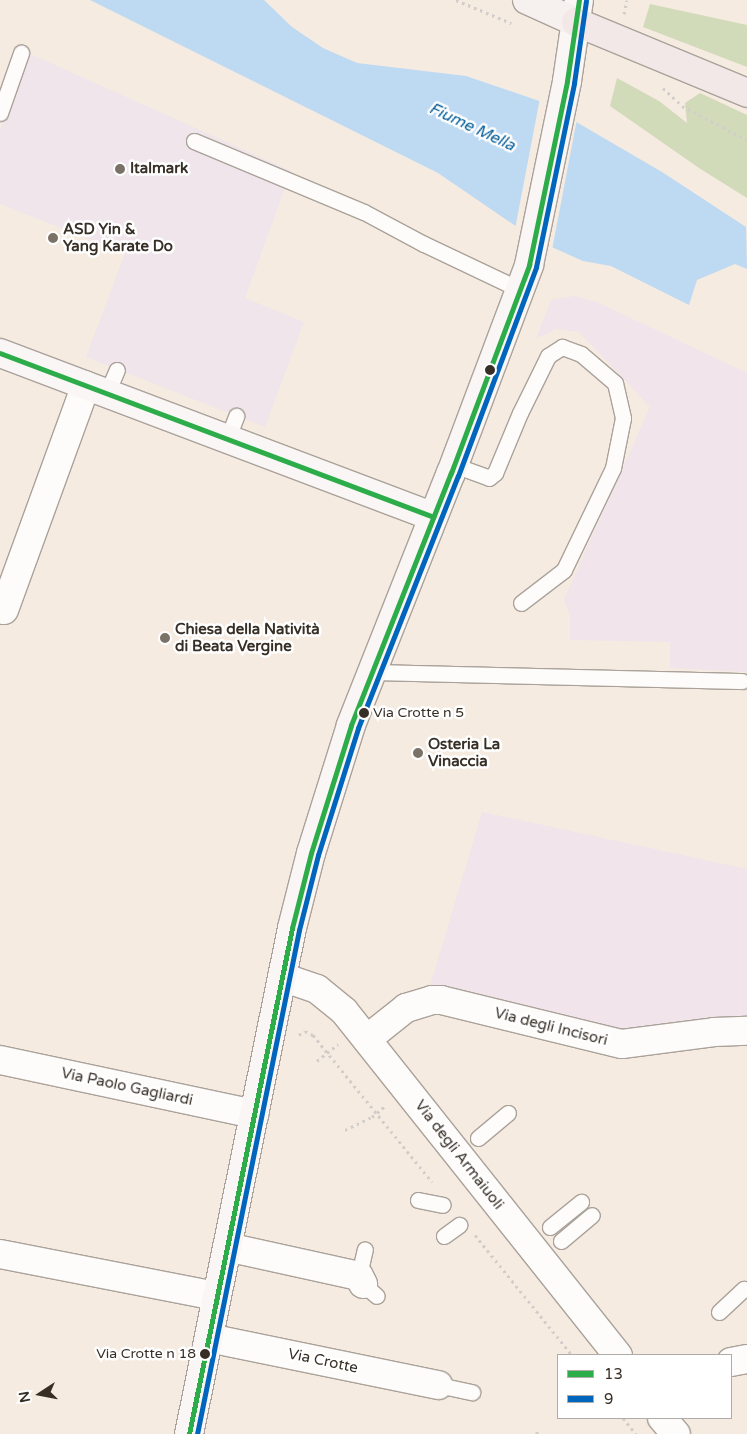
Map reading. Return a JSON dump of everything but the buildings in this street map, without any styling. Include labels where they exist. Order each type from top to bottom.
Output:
[{"type":"highway","points":[[577,11],[747,93]]},
{"type":"main road","points":[[527,0],[577,11]]},
{"type":"street","points":[[189,1434],[301,890],[327,796],[371,672],[454,465],[529,265],[569,68],[577,11]]},
{"type":"street","points":[[0,353],[103,383],[232,428],[433,517]]},
{"type":"street","points":[[4,610],[103,383]]},
{"type":"street","name":"Via degli Armaiuoli","points":[[282,977],[307,984],[327,996],[344,1012],[617,1354]]},
{"type":"street","name":"Via degli Incisori","points":[[367,1039],[406,1008],[432,1000],[441,1000],[622,1044],[714,1032],[747,1031]]},
{"type":"street","name":"Via Paolo Gagliardi","points":[[0,1060],[254,1114]]},
{"type":"street","points":[[227,1247],[365,1274]]},
{"type":"street","points":[[0,1254],[217,1296]]},
{"type":"street","name":"Via Crotte","points":[[209,1338],[438,1385]]},
{"type":"street","points":[[732,1362],[747,1358]]},
{"type":"street","points":[[663,1419],[676,1434],[683,1419]]},
{"type":"lane","points":[[0,113],[22,53]]},
{"type":"lane","points":[[194,141],[364,212],[424,244],[521,290]]},
{"type":"lane","points":[[454,465],[489,478],[495,473],[520,413],[548,356],[562,348],[581,354],[614,383],[623,418],[613,468],[564,570],[521,603]]},
{"type":"lane","points":[[371,672],[742,681]]},
{"type":"lane","points":[[478,1138],[508,1114]]},
{"type":"lane","points":[[418,1200],[443,1205]]},
{"type":"lane","points":[[550,1227],[581,1202]]},
{"type":"lane","points":[[561,1241],[592,1215]]},
{"type":"lane","points":[[444,1236],[459,1225]]},
{"type":"lane","points":[[719,1312],[744,1289]]},
{"type":"lane","points":[[438,1385],[472,1392]]},
{"type":"path","points":[[456,0],[519,26]]},
{"type":"path","points":[[661,87],[682,106],[747,140]]},
{"type":"path","points":[[317,1061],[322,1056]]},
{"type":"path","points":[[346,1130],[372,1117]]},
{"type":"path","points":[[624,1419],[636,1434]]},
{"type":"shaded area","points":[[28,53],[291,171],[245,298],[304,322],[265,427],[86,357],[125,253],[0,204],[0,131]]},
{"type":"shaded area","points":[[575,296],[597,302],[747,373],[747,672],[670,668],[670,642],[570,640],[570,616],[564,599],[650,407],[579,332],[556,329],[536,339],[551,300]]},
{"type":"shaded area","points":[[482,812],[747,869],[747,1020],[622,1037],[430,986]]},
{"type":"green space","points":[[650,4],[747,25],[747,67],[643,27]]},
{"type":"green space","points":[[617,78],[659,101],[687,123],[685,103],[700,93],[747,115],[747,198],[699,168],[610,106]]},
{"type":"water","name":"Fiume Mella","points":[[90,0],[264,0],[292,27],[323,48],[357,63],[466,76],[542,102],[662,172],[746,227],[747,269],[735,264],[697,280],[689,305],[611,266],[583,261],[536,240],[438,173]]},
{"type":"pier","points":[[540,98],[577,119],[552,250],[515,229]]},
{"type":"transit line","name":"13","points":[[189,1434],[292,928],[311,853],[351,725],[451,473],[529,265],[567,81],[579,0]]},
{"type":"transit line","name":"9","points":[[197,1434],[299,930],[318,855],[358,728],[458,476],[536,267],[574,83],[586,1]]},
{"type":"transit line","name":"13","points":[[0,353],[433,517]]},
{"type":"place","name":"Italmark","points":[[120,169]]},
{"type":"place","name":"ASD Yin & Yang Karate Do","points":[[53,238]]},
{"type":"place","name":"Chiesa della Natività di Beata Vergine","points":[[165,638]]},
{"type":"place","name":"Via Crotte n 5","points":[[364,713]]},
{"type":"place","name":"Osteria La Vinaccia","points":[[418,753]]},
{"type":"place","name":"Via Crotte n 18","points":[[205,1354]]}]
